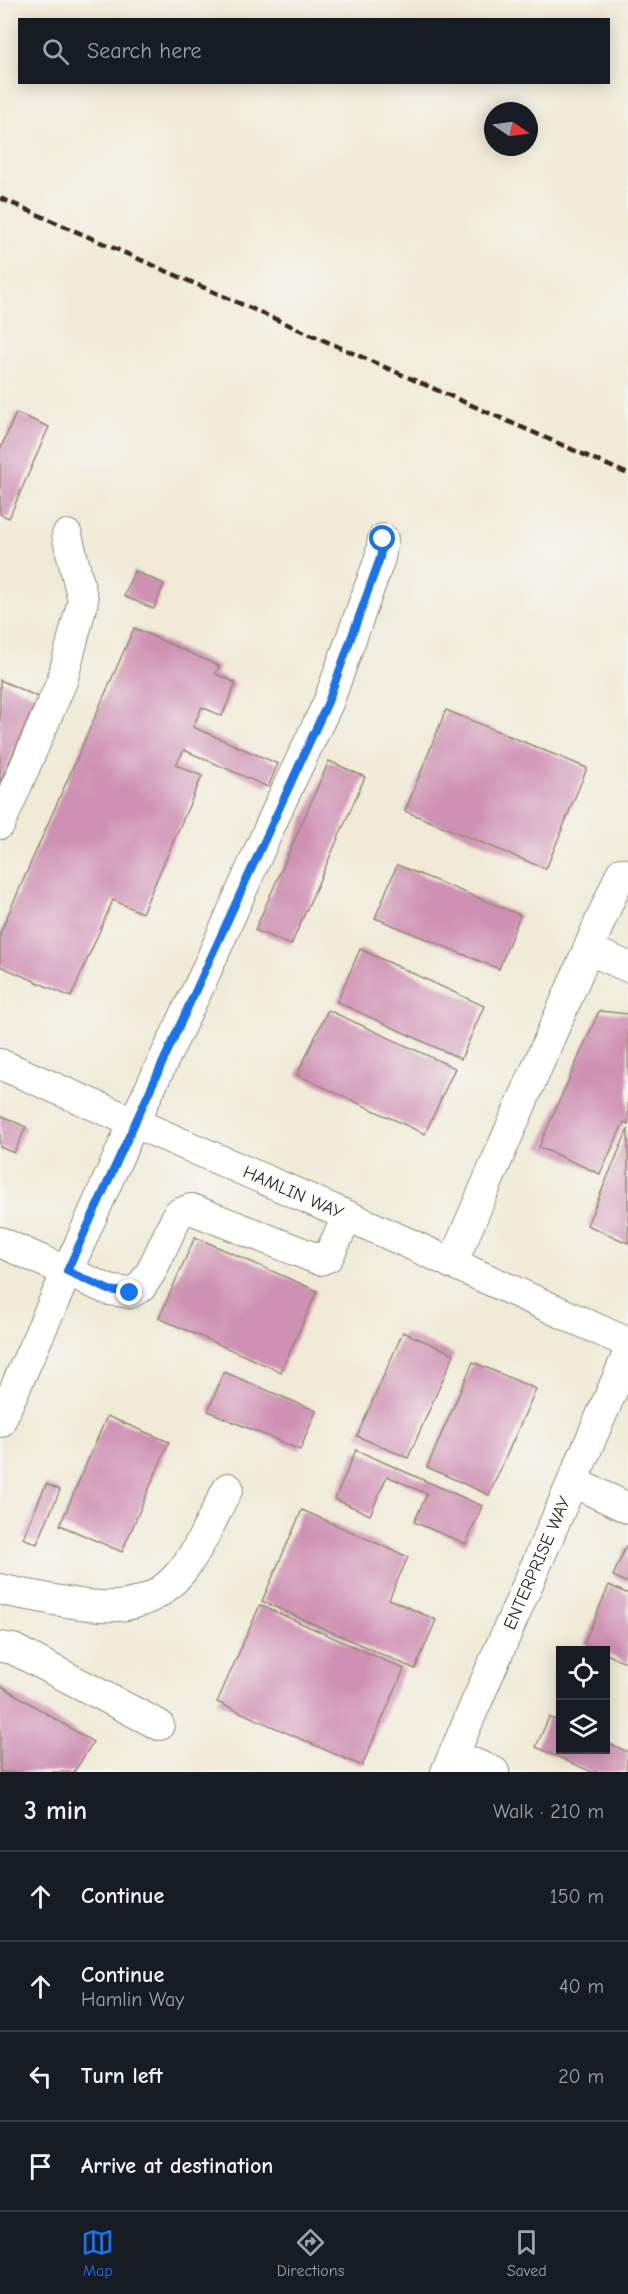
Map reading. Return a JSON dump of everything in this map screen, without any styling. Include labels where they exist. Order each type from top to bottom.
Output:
[{"type":"street","points":[[0,824],[62,681],[83,600],[68,535]]},
{"type":"street","points":[[0,1422],[133,1124],[202,980],[328,702],[380,558],[383,539]]},
{"type":"street","points":[[452,1264],[590,950],[621,873]]},
{"type":"street","points":[[590,950],[626,963]]},
{"type":"street","name":"HAMLIN WAY","points":[[0,1064],[348,1216],[628,1343]]},
{"type":"street","points":[[0,1242],[109,1290],[130,1293],[141,1287],[151,1272],[178,1214],[191,1209],[320,1260],[328,1257],[348,1216]]},
{"type":"street","name":"ENTERPRISE WAY","points":[[450,1763],[628,1354]]},
{"type":"street","points":[[573,1482],[628,1508]]},
{"type":"street","points":[[0,1589],[102,1608],[125,1606],[143,1601],[161,1590],[179,1574],[194,1553],[228,1488]]},
{"type":"street","points":[[0,1647],[13,1649],[159,1725]]},
{"type":"street","points":[[450,1763],[494,1772]]},
{"type":"building","points":[[16,413],[49,427],[9,518],[0,514],[0,450]]},
{"type":"building","points":[[134,571],[164,584],[154,609],[124,596]]},
{"type":"building","points":[[134,628],[219,666],[216,674],[236,683],[222,716],[202,707],[193,727],[278,764],[268,787],[184,750],[176,765],[202,776],[142,913],[113,900],[71,997],[0,966],[0,933]]},
{"type":"building","points":[[0,680],[38,697],[0,783]]},
{"type":"building","points":[[446,710],[587,768],[546,869],[405,811]]},
{"type":"building","points":[[329,761],[365,777],[291,945],[255,930]]},
{"type":"building","points":[[397,865],[520,915],[499,969],[375,918]]},
{"type":"building","points":[[360,949],[484,1006],[461,1059],[337,1002]]},
{"type":"building","points":[[328,1010],[455,1068],[425,1134],[297,1075]]},
{"type":"building","points":[[599,1011],[628,1014],[628,1124],[624,1122],[600,1174],[539,1147]]},
{"type":"building","points":[[0,1115],[26,1127],[14,1153],[0,1147]]},
{"type":"building","points":[[628,1129],[628,1243],[587,1225]]},
{"type":"building","points":[[195,1237],[317,1291],[281,1372],[159,1318]]},
{"type":"building","points":[[403,1332],[454,1354],[408,1458],[357,1436]]},
{"type":"building","points":[[473,1362],[536,1389],[489,1495],[427,1467]]},
{"type":"building","points":[[224,1372],[316,1411],[300,1450],[208,1411]]},
{"type":"building","points":[[107,1416],[169,1442],[122,1552],[60,1525]]},
{"type":"building","points":[[356,1450],[482,1506],[466,1544],[414,1522],[427,1494],[387,1476],[370,1515],[335,1499]]},
{"type":"building","points":[[46,1484],[60,1490],[37,1544],[23,1538]]},
{"type":"building","points":[[302,1510],[408,1557],[389,1599],[436,1620],[415,1669],[262,1601]]},
{"type":"building","points":[[626,1546],[628,1547],[628,1583],[613,1576]]},
{"type":"building","points":[[609,1585],[628,1594],[628,1663],[610,1656],[610,1646],[584,1644]]},
{"type":"building","points":[[260,1605],[404,1669],[362,1766],[217,1702]]},
{"type":"building","points":[[0,1685],[93,1742],[74,1772],[0,1772]]},
{"type":"building","points":[[549,1717],[556,1720],[556,1754],[610,1754],[610,1744],[628,1752],[626,1772],[592,1772],[536,1747]]},
{"type":"railway","points":[[0,198],[628,474]]},
{"type":"route","points":[[130,1293],[121,1294],[109,1290],[67,1271],[328,702],[380,558],[383,539]]}]
